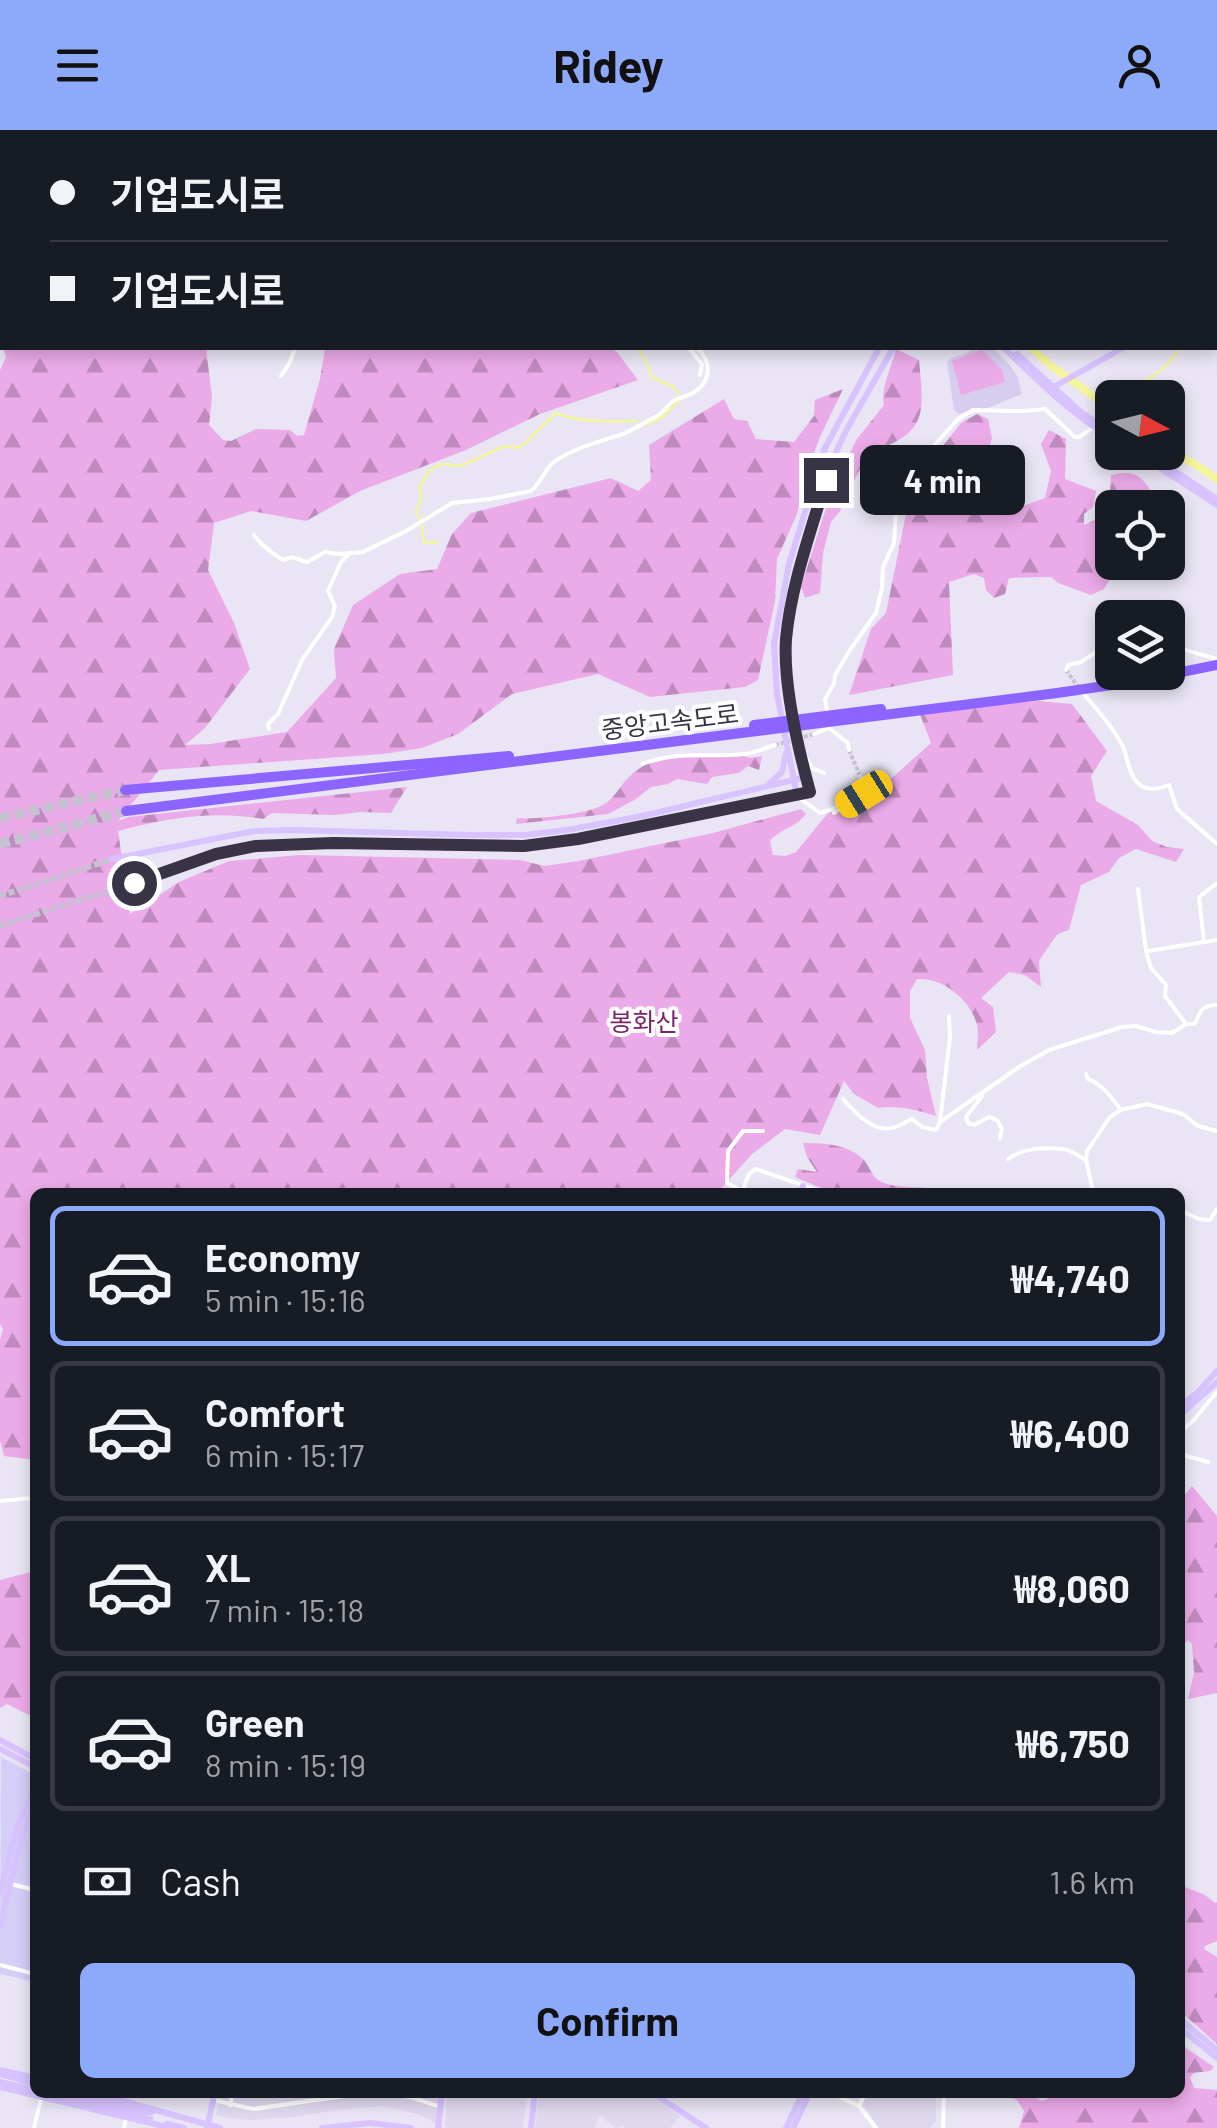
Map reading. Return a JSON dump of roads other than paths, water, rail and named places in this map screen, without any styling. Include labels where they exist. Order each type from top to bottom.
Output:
[{"type":"highway","points":[[1185,665],[1217,660]]},
{"type":"highway","name":"중앙고속도로","points":[[1185,667],[1217,660]]},
{"type":"highway","name":"중앙고속도로","points":[[124,790],[470,760],[1095,684]]},
{"type":"highway","name":"중앙고속도로","points":[[126,811],[737,730]]},
{"type":"street","points":[[281,376],[294,350]]},
{"type":"street","points":[[691,350],[702,364],[700,375]]},
{"type":"street","points":[[254,535],[278,557],[298,557],[307,562],[325,552],[363,552],[452,503],[531,490],[556,461],[611,436],[620,436],[659,415],[673,400],[692,393],[709,369],[699,350]]},
{"type":"street","points":[[862,786],[856,795],[827,812],[815,811],[801,798],[777,694],[774,644],[789,564],[824,450],[878,350]]},
{"type":"street","points":[[134,883],[216,854],[256,846],[524,846],[801,798],[810,792],[786,664],[786,638],[799,569],[835,454],[892,350]]},
{"type":"street","points":[[1009,350],[1095,423]]},
{"type":"street","points":[[1054,386],[1119,350]]},
{"type":"street","points":[[850,750],[848,743],[830,728],[826,699],[850,650],[876,613],[883,566],[894,543],[898,505],[911,486],[918,464],[957,420],[973,410],[1045,409],[1079,438],[1094,427],[1054,386]]},
{"type":"street","points":[[1165,470],[1217,502]]},
{"type":"street","points":[[1172,470],[1217,502]]},
{"type":"street","points":[[269,729],[268,724],[278,714],[302,660],[332,617],[335,606],[328,591],[341,562],[350,553]]},
{"type":"street","points":[[1185,651],[1217,660]]},
{"type":"street","points":[[1066,670],[1068,665],[1095,652]]},
{"type":"street","points":[[1082,692],[1115,732],[1136,782],[1150,789],[1169,785],[1176,809],[1217,844]]},
{"type":"street","points":[[814,734],[830,728]]},
{"type":"street","points":[[798,741],[812,768],[824,773]]},
{"type":"street","points":[[642,764],[685,754],[742,754],[775,745]]},
{"type":"street","points":[[764,788],[782,772],[787,746]]},
{"type":"street","points":[[834,813],[864,794],[860,776]]},
{"type":"street","points":[[112,859],[254,831],[489,835],[567,830],[806,777]]},
{"type":"street","points":[[1204,942],[1199,898],[1217,883]]},
{"type":"street","points":[[1138,889],[1151,968],[1166,985],[1166,996],[1186,1024]]},
{"type":"street","points":[[1146,951],[1217,940]]},
{"type":"street","points":[[940,1122],[1049,1050],[1122,1027],[1172,1033],[1186,1024],[1195,1024],[1200,1010],[1207,1005],[1217,1005]]},
{"type":"street","points":[[843,1099],[870,1125],[879,1128],[900,1126],[912,1119],[922,1127],[936,1130],[950,1037],[949,1016]]},
{"type":"street","points":[[1086,1074],[1121,1110]]},
{"type":"street","points":[[984,1092],[966,1117],[968,1123],[997,1120],[1002,1129],[1000,1138]]},
{"type":"street","points":[[1093,1188],[1086,1160],[1090,1144],[1110,1117],[1121,1110],[1147,1104],[1183,1114],[1198,1126],[1217,1131]]},
{"type":"street","points":[[736,1188],[727,1182],[728,1151],[743,1131],[763,1131]]},
{"type":"street","points":[[1008,1159],[1030,1150],[1062,1149],[1086,1160]]},
{"type":"street","points":[[744,1188],[756,1169],[800,1188]]},
{"type":"street","points":[[1185,1211],[1200,1220],[1210,1220],[1217,1209]]},
{"type":"street","points":[[1185,1402],[1217,1371]]},
{"type":"street","points":[[1185,1411],[1217,1382]]},
{"type":"street","points":[[1185,1428],[1217,1392]]},
{"type":"street","points":[[1185,1455],[1208,1462]]},
{"type":"street","points":[[0,1501],[30,1498]]},
{"type":"street","points":[[0,1740],[30,1756]]},
{"type":"street","points":[[0,1750],[30,1765]]},
{"type":"street","points":[[0,1892],[18,1824],[30,1799]]},
{"type":"street","points":[[0,1926],[30,1817]]},
{"type":"street","points":[[11,1884],[30,1889]]},
{"type":"street","points":[[0,1964],[30,1973]]},
{"type":"street","points":[[1185,2024],[1217,2050]]},
{"type":"street","points":[[1185,2032],[1217,2058]]},
{"type":"street","points":[[0,2081],[30,2084]]},
{"type":"street","points":[[0,2081],[30,2094]]},
{"type":"street","points":[[34,2128],[42,2098]]},
{"type":"street","points":[[54,2098],[171,2128]]},
{"type":"street","points":[[57,2098],[184,2128]]},
{"type":"street","points":[[91,2098],[143,2112],[158,2112]]},
{"type":"street","points":[[114,2098],[220,2128]]},
{"type":"street","points":[[207,2126],[214,2098]]},
{"type":"street","points":[[218,2098],[253,2109],[327,2098]]},
{"type":"street","points":[[230,2105],[232,2098]]},
{"type":"street","points":[[413,2098],[441,2107]]},
{"type":"street","points":[[438,2128],[442,2098]]},
{"type":"street","points":[[531,2128],[534,2098]]},
{"type":"street","points":[[660,2098],[706,2128]]},
{"type":"street","points":[[789,2128],[801,2098]]},
{"type":"street","points":[[789,2128],[806,2098]]},
{"type":"street","points":[[843,2098],[860,2106],[876,2128]]},
{"type":"street","points":[[860,2106],[863,2098]]},
{"type":"street","points":[[943,2128],[944,2098]]},
{"type":"street","points":[[124,2128],[126,2118]]},
{"type":"street","points":[[138,2120],[148,2118]]},
{"type":"street","points":[[322,2128],[370,2122],[411,2128]]},
{"type":"waterway","points":[[639,350],[651,377],[674,387],[678,396]]},
{"type":"waterway","points":[[1034,350],[1095,397]]},
{"type":"waterway","points":[[1146,380],[1179,350]]},
{"type":"waterway","points":[[645,425],[662,417],[678,402]]},
{"type":"waterway","points":[[420,519],[416,512],[422,496],[419,488],[429,471],[441,464],[460,466],[505,446],[523,445],[556,413],[584,420],[637,421]]},
{"type":"waterway","points":[[1185,459],[1217,479]]},
{"type":"waterway","points":[[422,526],[424,543],[438,542]]},
{"type":"tunnel","points":[[1066,670],[1079,688]]},
{"type":"tunnel","points":[[775,745],[814,734]]},
{"type":"tunnel","points":[[849,750],[860,776]]},
{"type":"tunnel","points":[[0,818],[125,790]]},
{"type":"tunnel","points":[[0,844],[126,811]]},
{"type":"tunnel","points":[[0,896],[112,859]]},
{"type":"tunnel","points":[[0,926],[133,883]]},
{"type":"park label","name":"봉화산","points":[[644,1022]]}]
